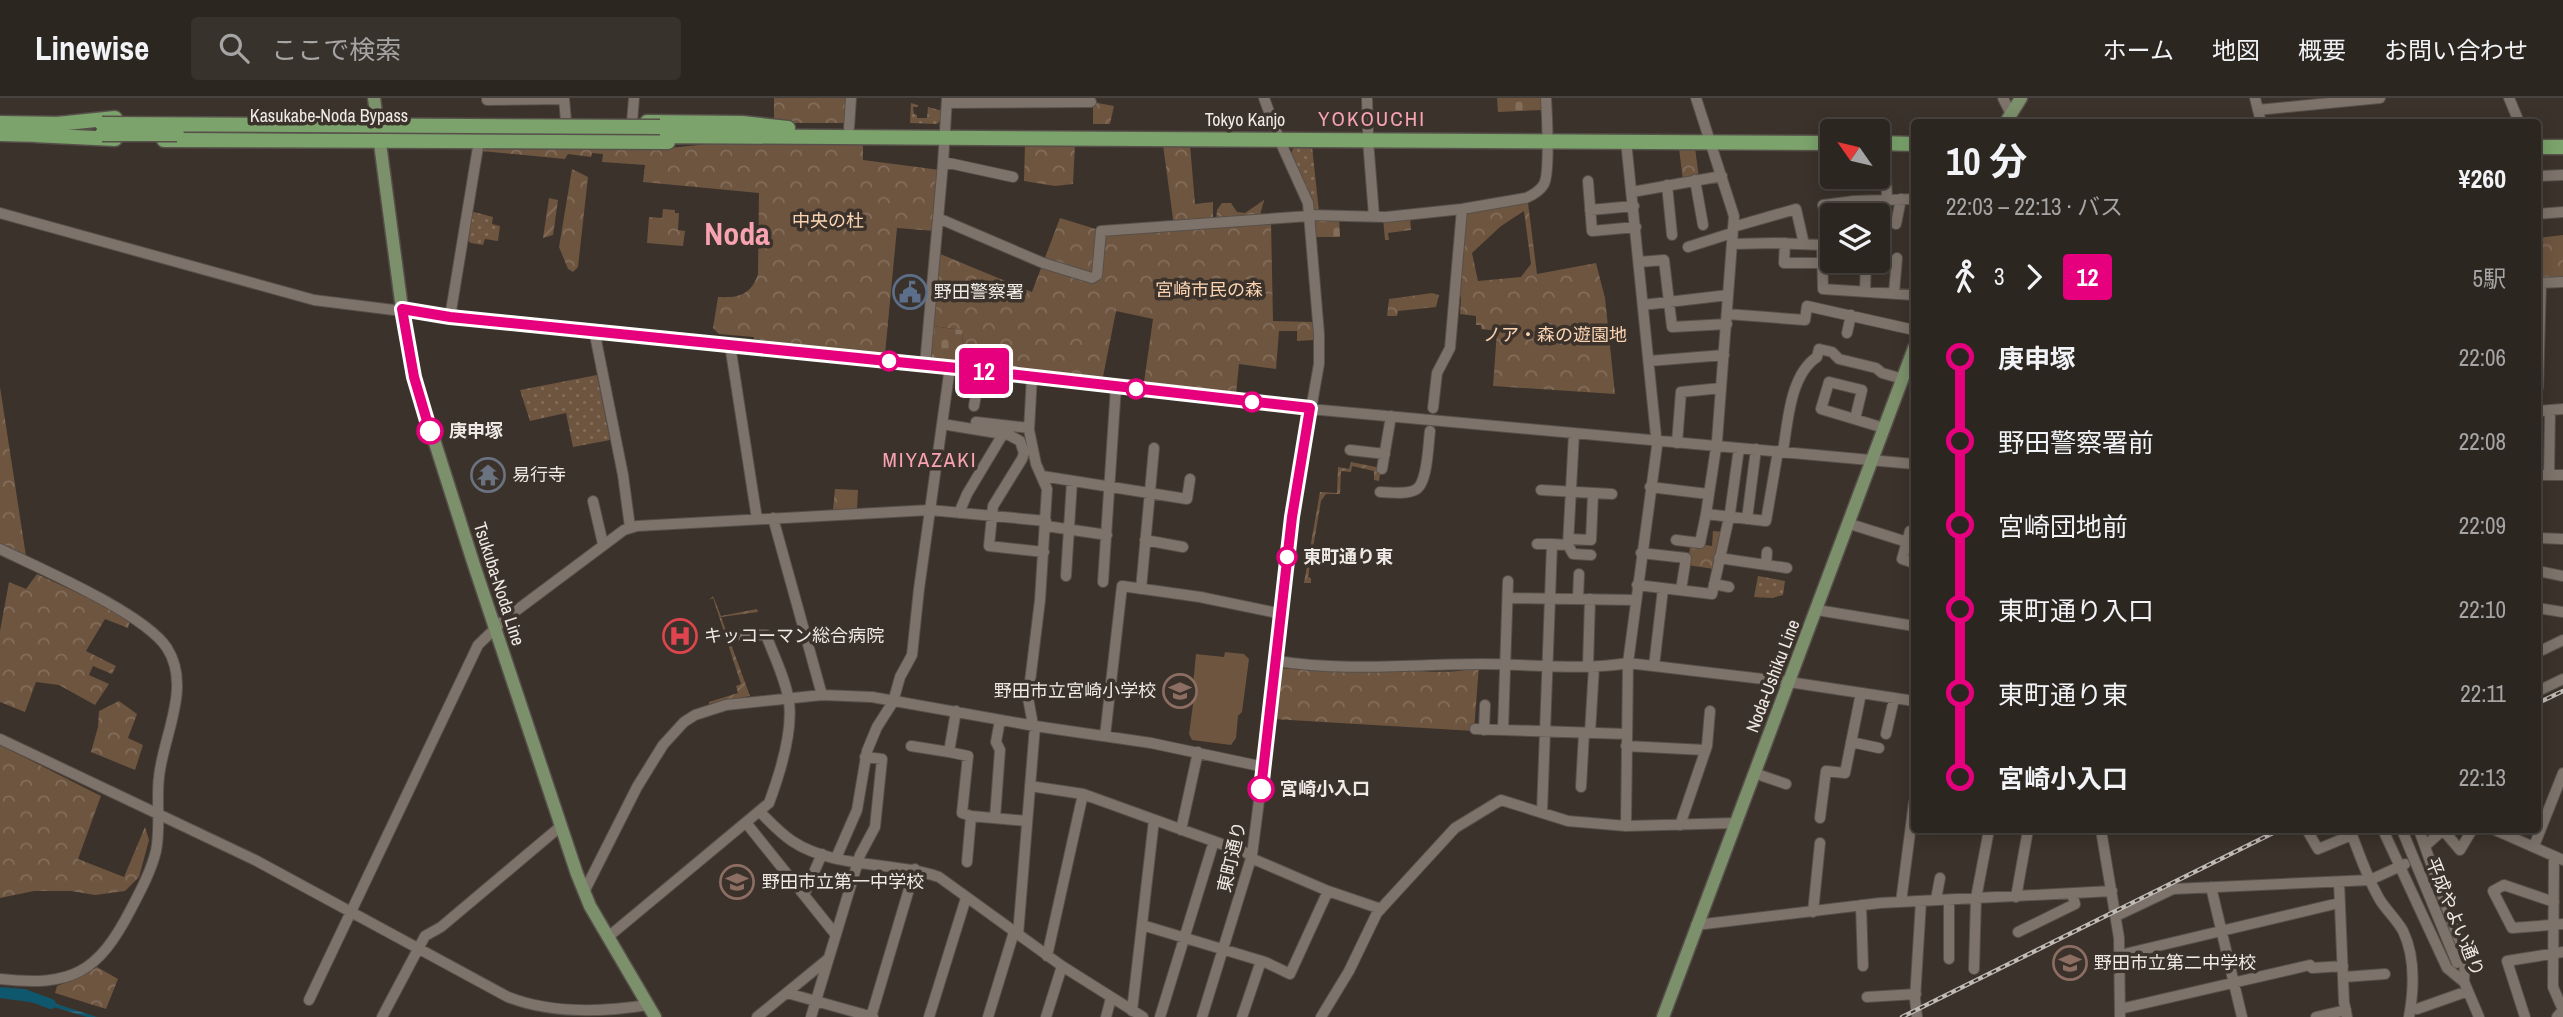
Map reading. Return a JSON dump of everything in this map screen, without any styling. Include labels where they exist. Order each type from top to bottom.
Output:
[{"type":"highway","points":[[57,124],[97,118],[376,119],[742,123],[789,128]]},
{"type":"highway","name":"Kasukabe-Noda Bypass","points":[[0,123],[57,124],[102,129]]},
{"type":"highway","name":"Tokyo Kanjo","points":[[659,132],[849,128],[945,134]]},
{"type":"highway","name":"Kasukabe-Noda Bypass","points":[[0,134],[33,135],[102,129],[659,132]]},
{"type":"highway","name":"Tokyo Kanjo","points":[[659,132],[722,136],[945,134],[1709,138],[1820,143]]},
{"type":"highway","points":[[33,135],[138,140],[666,142],[722,136]]},
{"type":"highway","name":"Tokyo Kanjo","points":[[1547,137],[1626,141],[1820,135]]},
{"type":"highway","points":[[1890,135],[1911,135]]},
{"type":"highway","points":[[2541,139],[2563,140]]},
{"type":"highway","points":[[1890,143],[1911,144]]},
{"type":"highway","points":[[2541,147],[2563,147]]},
{"type":"main road","name":"Tsukuba-Noda Line","points":[[374,98],[402,309],[419,397],[584,892],[655,1017]]},
{"type":"main road","points":[[2009,118],[2021,98]]},
{"type":"main road","name":"Noda-Ushiku Line","points":[[1662,1017],[1911,356]]},
{"type":"street","points":[[487,98],[564,98],[566,121]]},
{"type":"street","points":[[632,122],[634,98]]},
{"type":"street","points":[[849,128],[852,98]]},
{"type":"street","name":"東町通り","points":[[1202,1017],[1252,856],[1278,661],[1292,517],[1319,364],[1320,334],[1309,215],[1304,192],[1264,98]]},
{"type":"street","points":[[1367,98],[1374,216]]},
{"type":"street","points":[[938,218],[1043,263],[1092,278],[1097,275],[1101,231],[1309,215],[1374,216],[1462,209],[1526,198],[1539,190],[1547,177],[1546,98]]},
{"type":"street","points":[[1676,540],[1700,542],[1706,514],[1721,388],[1734,216],[1696,98]]},
{"type":"street","points":[[2003,98],[2009,118]]},
{"type":"street","points":[[2255,98],[2260,119]]},
{"type":"street","points":[[2258,110],[2380,98]]},
{"type":"street","points":[[2508,98],[2518,119]]},
{"type":"street","points":[[925,365],[947,101],[1091,102]]},
{"type":"street","points":[[450,317],[479,141]]},
{"type":"street","points":[[1626,141],[1656,441],[1628,663],[1626,827]]},
{"type":"street","points":[[944,162],[1013,177]]},
{"type":"street","points":[[2541,176],[2563,175]]},
{"type":"street","points":[[1632,191],[1722,176]]},
{"type":"street","points":[[1695,180],[1703,225]]},
{"type":"street","points":[[1588,181],[1592,231],[1636,226]]},
{"type":"street","points":[[1667,185],[1672,235]]},
{"type":"street","points":[[1887,189],[1887,199]]},
{"type":"street","points":[[1896,224],[1901,199]]},
{"type":"street","points":[[1838,203],[1911,199]]},
{"type":"street","points":[[1590,210],[1634,206]]},
{"type":"street","points":[[1433,408],[1437,373],[1450,348],[1462,209]]},
{"type":"street","points":[[1688,247],[1796,209],[1804,244]]},
{"type":"street","points":[[2541,214],[2563,212]]},
{"type":"street","points":[[0,214],[314,300],[450,317],[950,367],[1310,408],[1911,464]]},
{"type":"street","points":[[1785,243],[1784,263],[1820,263]]},
{"type":"street","points":[[1732,244],[1820,245]]},
{"type":"street","points":[[1894,293],[1897,258]]},
{"type":"street","points":[[1639,262],[1664,260],[1672,327],[1727,319],[1805,320],[1807,306],[1911,329]]},
{"type":"street","points":[[1822,273],[1823,289],[1911,295]]},
{"type":"street","points":[[1865,291],[1866,273]]},
{"type":"street","points":[[2541,283],[2563,282]]},
{"type":"street","points":[[1643,305],[1728,295]]},
{"type":"street","points":[[1847,332],[1851,315]]},
{"type":"street","points":[[594,330],[623,475],[630,527]]},
{"type":"street","points":[[730,345],[757,519]]},
{"type":"street","points":[[1706,514],[1766,522],[1780,451],[1799,379],[1805,365],[1817,357],[1819,349],[1832,352],[1839,359],[1876,368],[1882,373],[1903,379]]},
{"type":"street","points":[[1649,361],[1724,355]]},
{"type":"street","points":[[836,858],[858,810],[865,757],[912,655],[950,367]]},
{"type":"street","points":[[974,406],[980,371]]},
{"type":"street","points":[[988,1017],[1016,933],[1030,786],[1034,726],[1028,698],[1044,552],[1047,489],[1032,447],[1029,428],[1032,376]]},
{"type":"street","points":[[1855,419],[1862,390],[1829,379],[1821,408],[1855,419],[1884,428]]},
{"type":"street","points":[[1103,582],[1116,386]]},
{"type":"street","points":[[1677,443],[1681,392],[1721,388]]},
{"type":"street","points":[[2541,411],[2563,410]]},
{"type":"street","points":[[2549,475],[2550,411]]},
{"type":"street","points":[[1382,469],[1391,416]]},
{"type":"street","points":[[976,422],[1029,428]]},
{"type":"street","points":[[942,424],[1003,434],[1020,441],[1024,453],[993,506],[989,546],[1044,552]]},
{"type":"street","points":[[1380,492],[1412,491],[1420,487],[1424,477],[1430,431]]},
{"type":"street","points":[[1574,433],[1568,542],[1573,554],[1591,555]]},
{"type":"street","points":[[959,513],[967,494],[1003,434]]},
{"type":"street","points":[[1141,589],[1154,448]]},
{"type":"street","points":[[1637,585],[1712,594],[1739,448]]},
{"type":"street","points":[[1747,519],[1756,449]]},
{"type":"street","points":[[1350,450],[1385,454]]},
{"type":"street","points":[[2541,475],[2563,475]]},
{"type":"street","points":[[1042,476],[1187,499],[1190,479]]},
{"type":"street","points":[[1066,576],[1072,481]]},
{"type":"street","points":[[1650,487],[1708,494]]},
{"type":"street","points":[[1541,491],[1612,494]]},
{"type":"street","points":[[1537,544],[1591,540],[1593,494]]},
{"type":"street","points":[[593,501],[603,544]]},
{"type":"street","points":[[309,1000],[470,660],[482,640],[495,627],[603,544],[630,527],[930,510],[991,516],[1107,535]]},
{"type":"street","points":[[773,517],[822,695]]},
{"type":"street","points":[[1850,524],[1907,542]]},
{"type":"street","points":[[1911,532],[1902,559],[1911,563]]},
{"type":"street","points":[[2541,538],[2563,539]]},
{"type":"street","points":[[1145,540],[1183,547]]},
{"type":"street","points":[[1542,813],[1552,544]]},
{"type":"street","points":[[0,549],[95,596],[136,620],[160,639],[169,651],[178,683],[159,777],[155,852],[148,875],[116,939],[104,954],[82,970],[56,980],[42,982],[0,979]]},
{"type":"street","points":[[1766,565],[1767,552]]},
{"type":"street","points":[[1641,553],[1686,558],[1681,590]]},
{"type":"street","points":[[1719,558],[1787,568]]},
{"type":"street","points":[[2541,572],[2563,576]]},
{"type":"street","points":[[1578,599],[1579,575]]},
{"type":"street","points":[[1503,730],[1508,580]]},
{"type":"street","points":[[1714,584],[1730,587]]},
{"type":"street","points":[[1105,736],[1122,586],[1282,614]]},
{"type":"street","points":[[1654,666],[1663,589]]},
{"type":"street","points":[[1508,598],[1635,600]]},
{"type":"street","points":[[1581,787],[1591,667],[1590,600]]},
{"type":"street","points":[[2541,608],[2563,612]]},
{"type":"street","points":[[1817,610],[1911,626]]},
{"type":"street","points":[[608,937],[769,803],[776,785],[789,724],[789,699],[766,635],[741,635]]},
{"type":"street","points":[[2541,650],[2563,639]]},
{"type":"street","points":[[1278,661],[1317,667],[1505,664],[1591,667],[1628,663],[1789,682],[1911,701]]},
{"type":"street","points":[[2541,690],[2563,679]]},
{"type":"street","points":[[1820,818],[1826,771],[1845,773],[1861,693]]},
{"type":"street","points":[[584,892],[637,787],[663,745],[684,722],[709,709],[726,705],[822,695],[860,696],[1198,752],[1264,767]]},
{"type":"street","points":[[1886,734],[1894,699]]},
{"type":"street","points":[[1486,705],[1479,730],[1626,734]]},
{"type":"street","points":[[949,752],[957,710]]},
{"type":"street","points":[[1680,825],[1705,750],[1710,711]]},
{"type":"street","points":[[995,818],[1000,750],[996,742],[1000,720]]},
{"type":"street","points":[[0,739],[256,860],[519,1001],[562,1009],[648,1005]]},
{"type":"street","points":[[1851,742],[1879,748]]},
{"type":"street","points":[[911,746],[968,756],[962,813],[1027,821]]},
{"type":"street","points":[[1626,746],[1705,750]]},
{"type":"street","points":[[1181,830],[1198,752]]},
{"type":"street","points":[[811,1017],[858,862],[874,827],[883,759],[865,757]]},
{"type":"street","points":[[1754,773],[1787,784]]},
{"type":"street","points":[[2541,828],[2563,773]]},
{"type":"street","points":[[1030,786],[1083,794],[1214,841],[1328,891],[1381,909]]},
{"type":"street","points":[[1047,956],[1083,794]]},
{"type":"street","points":[[1321,1017],[1349,971],[1381,909],[1455,828],[1501,800],[1569,821],[1626,827],[1735,823]]},
{"type":"street","points":[[760,812],[793,842],[822,854],[858,862],[915,869],[939,877],[1047,956],[1143,1017]]},
{"type":"street","points":[[967,862],[971,816]]},
{"type":"street","points":[[1132,1011],[1154,820]]},
{"type":"street","points":[[747,824],[836,935]]},
{"type":"street","points":[[1901,902],[1911,825]]},
{"type":"street","points":[[382,1017],[425,936],[441,927],[561,826]]},
{"type":"street","points":[[1974,969],[1976,898],[1988,833]]},
{"type":"street","points":[[2016,897],[2027,833]]},
{"type":"street","points":[[2102,833],[2120,955],[2120,1013],[2233,982],[2310,965],[2312,968],[2343,965]]},
{"type":"street","points":[[2309,833],[2318,849],[2349,833]]},
{"type":"street","points":[[2351,833],[2370,880],[2381,901],[2402,929],[2409,947],[2413,966],[2409,1017]]},
{"type":"street","points":[[2385,833],[2402,865],[2447,968],[2466,987]]},
{"type":"street","name":"平成やよい通り","points":[[2403,833],[2479,1017]]},
{"type":"street","points":[[2420,833],[2465,959],[2466,987]]},
{"type":"street","points":[[2425,846],[2440,833]]},
{"type":"street","points":[[2446,833],[2460,850],[2470,833]]},
{"type":"street","points":[[2502,833],[2560,857],[2554,902],[2558,924],[2558,952],[2553,987],[2563,1010],[2557,1017]]},
{"type":"street","points":[[2534,846],[2539,833]]},
{"type":"street","points":[[1160,1017],[1214,841]]},
{"type":"street","points":[[1813,912],[1820,843]]},
{"type":"street","points":[[804,895],[822,854]]},
{"type":"street","points":[[2116,916],[2173,889],[2370,880],[2402,865]]},
{"type":"street","points":[[787,993],[872,1017],[915,869]]},
{"type":"street","points":[[1936,900],[1940,878]]},
{"type":"street","points":[[2316,1017],[2347,1013],[2339,882]]},
{"type":"street","points":[[2554,902],[2504,885],[2493,891],[2512,928],[2558,924]]},
{"type":"street","points":[[2211,887],[2242,1017]]},
{"type":"street","points":[[1142,925],[1223,948],[1290,974],[1328,891]]},
{"type":"street","points":[[1696,925],[1861,905],[2112,891]]},
{"type":"street","points":[[2018,932],[2075,904],[2072,894]]},
{"type":"street","points":[[929,1017],[965,898]]},
{"type":"street","points":[[1949,958],[1950,900]]},
{"type":"street","points":[[1917,1017],[1921,901]]},
{"type":"street","points":[[2120,955],[2339,903]]},
{"type":"street","points":[[1861,905],[1863,966]]},
{"type":"street","points":[[2525,1017],[2507,961],[2558,952]]},
{"type":"street","points":[[757,1017],[829,958]]},
{"type":"street","points":[[1242,1017],[1261,961]]},
{"type":"street","points":[[1046,1017],[1062,966]]},
{"type":"street","points":[[2344,977],[2385,974]]},
{"type":"street","points":[[2417,1009],[2466,987]]},
{"type":"street","points":[[1867,997],[1916,994]]},
{"type":"street","points":[[1106,1017],[1111,998]]},
{"type":"green space","points":[[774,98],[850,98],[848,123],[791,123],[774,120]]},
{"type":"green space","points":[[1497,98],[1544,98],[1543,110],[1498,112]]},
{"type":"green space","points":[[1095,100],[1114,106],[1110,124],[1093,124]]},
{"type":"green space","points":[[911,103],[918,105],[913,107],[917,118],[927,118],[928,107],[943,111],[942,119],[937,124],[910,123]]},
{"type":"green space","name":"中央の杜","points":[[726,142],[863,143],[863,160],[940,170],[935,231],[897,228],[885,354],[719,334],[713,328],[718,297],[743,294],[752,287],[758,274],[759,193],[643,182],[645,165],[602,162],[603,154],[592,153],[591,157],[568,154],[565,159],[481,151],[481,147],[670,148]]},
{"type":"green space","points":[[1025,144],[1075,144],[1073,184],[1055,186],[1024,181]]},
{"type":"green space","name":"宮崎市民の森","points":[[1163,145],[1190,145],[1195,204],[1213,202],[1213,221],[1271,222],[1273,321],[1313,322],[1313,340],[1297,341],[1297,331],[1279,331],[1276,369],[1239,364],[1236,394],[1144,382],[1153,319],[1116,311],[1103,377],[961,361],[963,330],[932,326],[938,253],[1032,292],[1060,218],[1099,230],[1174,226]]},
{"type":"green space","points":[[1294,146],[1312,146],[1319,212],[1312,210],[1310,197],[1291,154]]},
{"type":"green space","points":[[1679,148],[1695,148],[1699,178],[1683,181]]},
{"type":"green space","points":[[572,169],[588,177],[578,267],[573,272],[568,269],[559,247]]},
{"type":"green space","points":[[549,198],[558,200],[553,235],[543,238]]},
{"type":"green space","points":[[1264,200],[1259,219],[1216,221],[1217,210],[1222,203],[1231,203],[1237,212],[1245,213]]},
{"type":"green space","name":"ノア・森の遊園地","points":[[1528,203],[1537,274],[1596,263],[1605,298],[1615,394],[1493,386],[1497,331],[1481,329],[1481,325],[1476,325],[1476,316],[1460,314],[1461,298],[1458,290],[1468,212]],"holes":[[[1524,211],[1531,264],[1521,277],[1478,281],[1472,253],[1501,226]]]},
{"type":"green space","points":[[663,209],[679,213],[678,230],[685,231],[683,246],[647,243],[649,217],[662,218]]},
{"type":"green space","points":[[470,211],[493,217],[492,224],[500,226],[498,241],[485,239],[483,245],[471,243],[466,239]]},
{"type":"green space","points":[[1339,217],[1340,237],[1315,237],[1313,219]]},
{"type":"green space","points":[[1410,217],[1411,230],[1388,233],[1389,240],[1385,240],[1383,218]]},
{"type":"green space","points":[[2563,235],[2563,279],[2541,279],[2541,238]]},
{"type":"green space","points":[[1432,293],[1439,295],[1436,307],[1398,311],[1397,316],[1387,316],[1389,299]]},
{"type":"green space","points":[[932,326],[963,330],[961,361],[931,358]]},
{"type":"green space","points":[[597,375],[610,440],[573,447],[566,413],[530,421],[520,390]]},
{"type":"green space","points":[[0,387],[26,556],[0,545]]},
{"type":"green space","points":[[1351,462],[1381,468],[1379,481],[1374,480],[1374,471],[1352,466],[1351,472],[1341,471],[1340,494],[1326,494],[1321,501],[1308,577],[1311,578],[1311,583],[1304,583],[1320,492],[1337,493],[1338,467],[1349,469]]},
{"type":"green space","points":[[835,489],[858,490],[857,509],[833,510]]},
{"type":"green space","points":[[1713,531],[1723,532],[1714,569],[1687,565],[1691,543],[1712,546]]},
{"type":"green space","points":[[37,574],[110,608],[130,621],[128,628],[105,619],[86,651],[116,666],[112,674],[93,666],[89,675],[109,684],[95,705],[59,685],[36,682],[25,712],[0,702],[0,631],[9,582],[26,589]]},
{"type":"green space","points":[[1758,576],[1785,581],[1783,595],[1772,598],[1754,597]]},
{"type":"green space","points":[[713,596],[721,616],[757,609],[758,612],[721,617],[750,696],[709,704],[738,693],[736,686],[741,684],[713,598],[709,600]]},
{"type":"green space","points":[[1225,652],[1244,654],[1249,659],[1236,738],[1231,745],[1192,740],[1189,734],[1195,690],[1193,685],[1196,654],[1224,657]]},
{"type":"green space","points":[[1479,665],[1474,731],[1273,719],[1281,668],[1447,672]]},
{"type":"green space","points":[[119,701],[137,714],[128,738],[143,745],[135,770],[91,752],[99,711]]},
{"type":"green space","points":[[0,745],[101,796],[78,859],[124,877],[145,827],[149,840],[139,877],[125,891],[95,895],[71,891],[34,891],[0,898]]},
{"type":"green space","points":[[97,967],[118,979],[106,1009],[55,993],[57,986]]},
{"type":"water","points":[[0,993],[47,1001],[97,1017],[87,1017],[44,1004],[0,998]]},
{"type":"waterway","points":[[0,992],[24,994],[51,1004]]},
{"type":"railway","points":[[2541,702],[2563,691]]},
{"type":"railway","points":[[1902,1017],[2273,833]]},
{"type":"bus line","name":"12","points":[[430,431],[414,377],[402,309],[450,317],[957,368],[1310,408],[1292,517],[1278,661],[1261,789]]},
{"type":"place","name":"野田警察署","points":[[910,292]]},
{"type":"place","name":"庚申塚","points":[[430,431]]},
{"type":"place","name":"易行寺","points":[[488,475]]},
{"type":"place","name":"東町通り東","points":[[1287,557]]},
{"type":"place","name":"キッコーマン総合病院","points":[[680,636]]},
{"type":"place","name":"野田市立宮崎小学校","points":[[1180,691]]},
{"type":"place","name":"宮崎小入口","points":[[1261,789]]},
{"type":"place","name":"野田市立第一中学校","points":[[737,882]]},
{"type":"place","name":"野田市立第二中学校","points":[[2070,963]]},
{"type":"district","name":"YOKOUCHI","points":[[1372,119]]},
{"type":"district","name":"Noda","points":[[737,234]]},
{"type":"district","name":"MIYAZAKI","points":[[930,460]]}]
